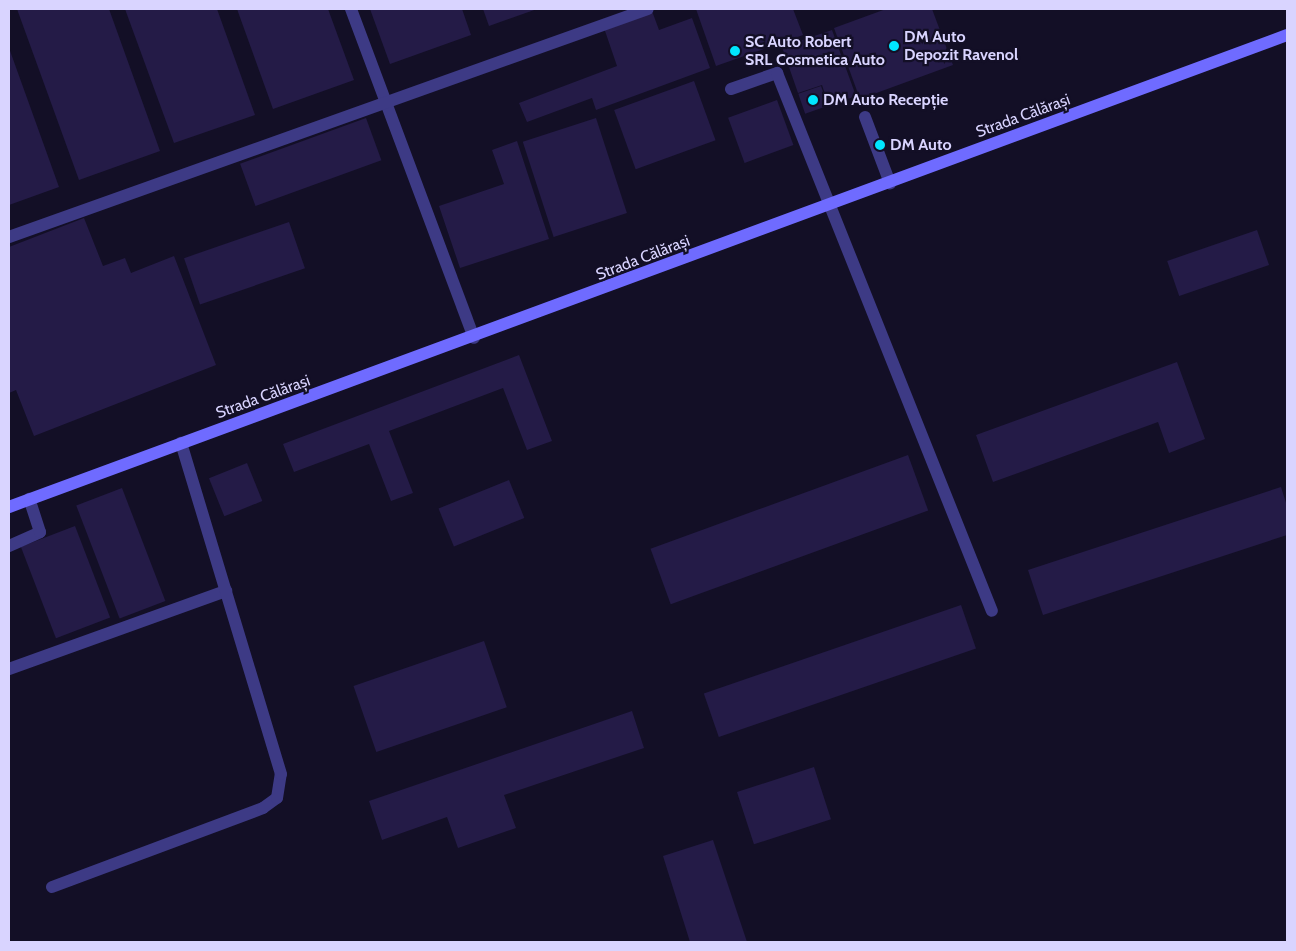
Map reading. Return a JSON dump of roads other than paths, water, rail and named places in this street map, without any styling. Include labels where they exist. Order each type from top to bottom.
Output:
[{"type":"main road","name":"Strada Călărași","points":[[9,507],[474,338],[1287,35]]},
{"type":"lane","points":[[351,9],[474,338]]},
{"type":"lane","points":[[9,237],[648,9]]},
{"type":"lane","points":[[731,89],[777,72],[828,206],[992,611]]},
{"type":"lane","points":[[865,117],[890,183]]},
{"type":"lane","points":[[52,887],[263,808],[277,798],[281,774],[182,444]]},
{"type":"lane","points":[[9,546],[40,532],[29,499]]},
{"type":"lane","points":[[9,670],[226,591]]},
{"type":"place","name":"DM Auto Depozit Ravenol","points":[[894,46]]},
{"type":"place","name":"SC Auto Robert SRL Cosmetica Auto","points":[[735,51]]},
{"type":"place","name":"DM Auto Recepție","points":[[813,100]]},
{"type":"place","name":"DM Auto","points":[[880,145]]}]
